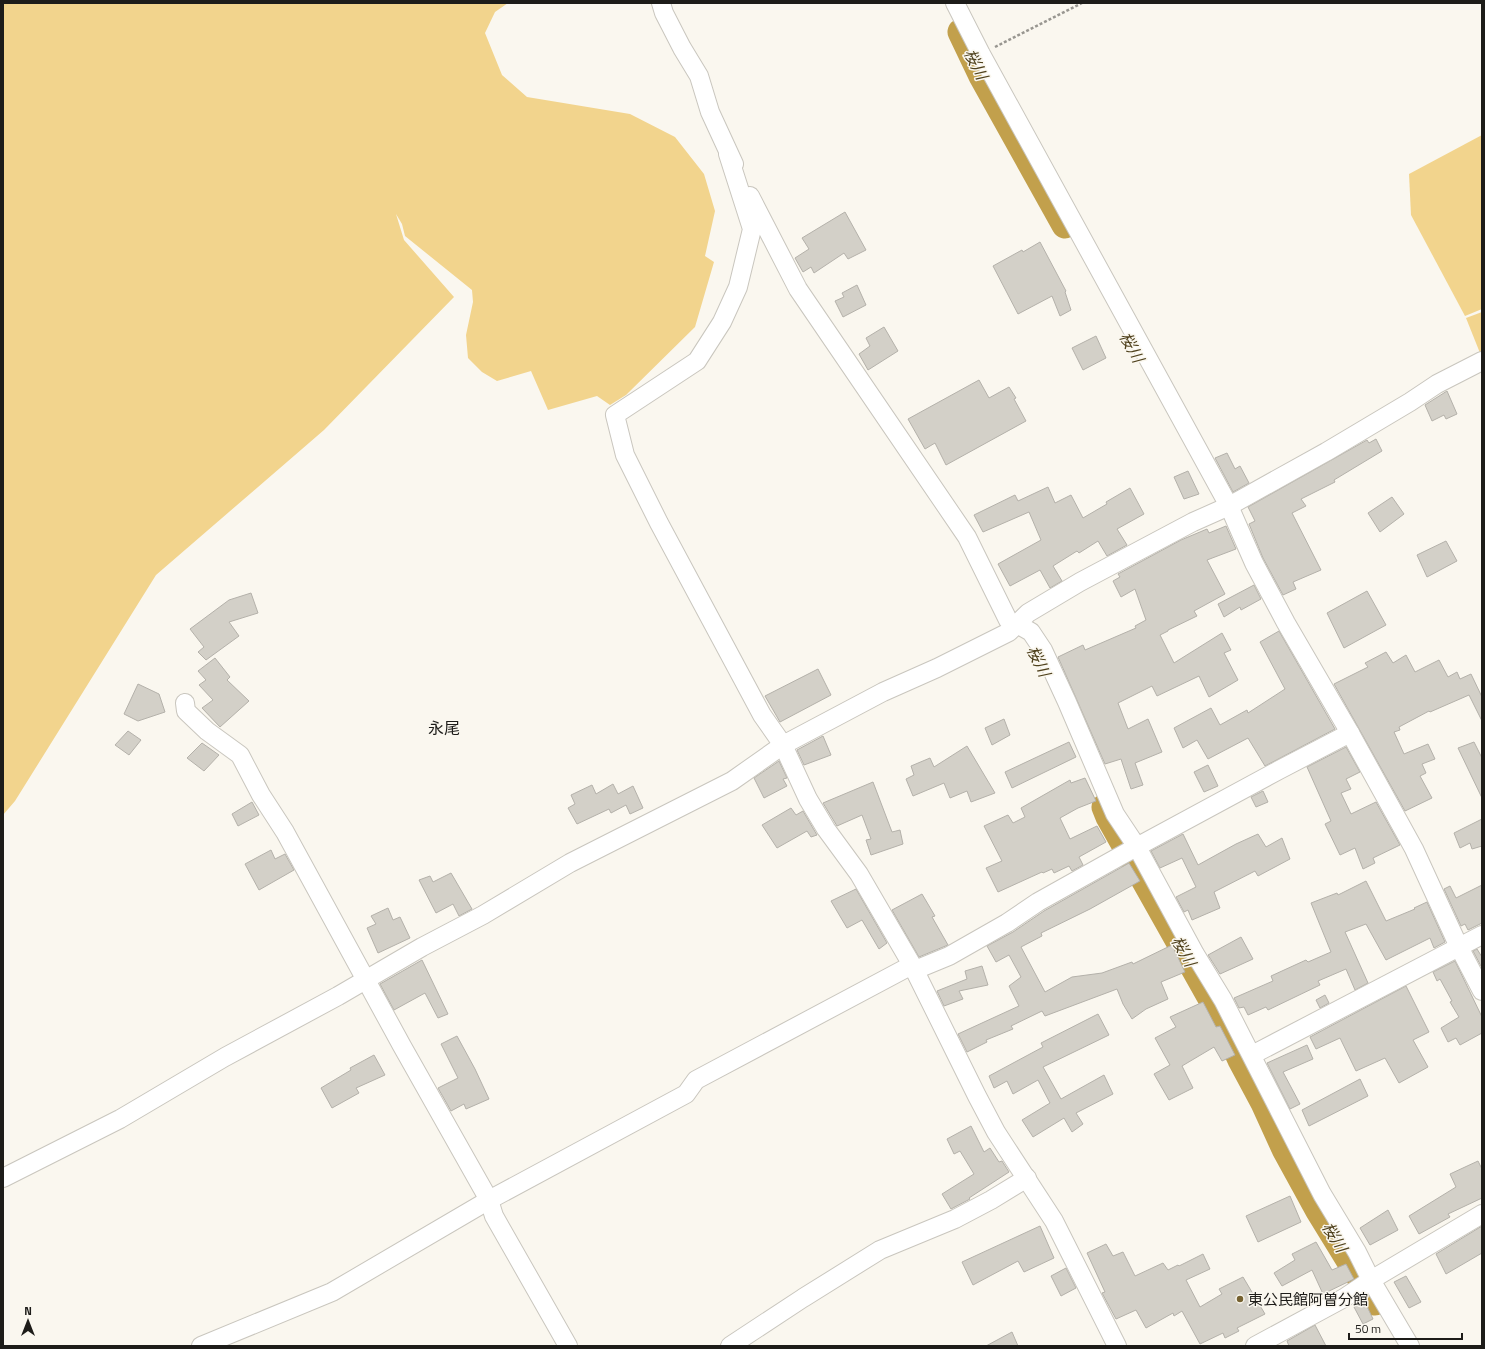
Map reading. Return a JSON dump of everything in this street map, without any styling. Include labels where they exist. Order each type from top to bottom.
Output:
[{"type":"street","points":[[661,3],[664,13],[682,48],[699,76],[710,112],[728,154],[798,289],[967,537],[1008,620],[1022,628],[1043,650],[1068,702],[1131,850],[1223,1000],[1322,1194],[1357,1252],[1367,1283],[1410,1346]]},
{"type":"street","points":[[954,3],[1257,570],[1414,849],[1459,947],[1482,991]]},
{"type":"street","points":[[728,154],[752,229],[738,287],[726,315],[697,361],[614,415],[625,455],[762,715],[783,745],[808,799],[826,829],[859,874],[914,967],[996,1132],[1054,1221],[1117,1346]]},
{"type":"street","points":[[1022,628],[1028,613],[1080,582],[1193,522],[1224,508],[1326,452],[1410,402],[1437,384],[1481,363]]},
{"type":"street","points":[[3,1178],[120,1119],[226,1057],[366,980],[422,947],[483,916],[570,863],[732,781],[783,745],[883,692],[937,668],[1009,632],[1022,628]]},
{"type":"street","points":[[185,703],[186,711],[207,731],[240,755],[261,795],[285,832],[489,1200],[494,1216],[568,1346]]},
{"type":"street","points":[[201,1346],[332,1292],[489,1200],[686,1094],[696,1080],[914,967],[949,956],[1007,923],[1038,902],[1131,850],[1350,733]]},
{"type":"street","points":[[1252,1055],[1482,935]]},
{"type":"street","points":[[730,1346],[880,1250],[955,1219],[991,1200],[1027,1178]]},
{"type":"street","points":[[1255,1346],[1344,1298],[1482,1214]]},
{"type":"path","points":[[981,54],[1082,3]]},
{"type":"shaded area","points":[[3,3],[508,3],[495,12],[485,33],[502,75],[527,97],[630,114],[675,137],[704,174],[715,211],[705,256],[714,262],[695,327],[626,395],[610,405],[597,396],[548,410],[531,371],[497,381],[482,372],[468,358],[466,335],[473,302],[472,290],[405,236],[402,224],[396,214],[404,240],[454,297],[324,430],[156,575],[15,801],[3,815]]},
{"type":"shaded area","points":[[1482,135],[1482,309],[1465,316],[1411,215],[1409,174]]},
{"type":"shaded area","points":[[1482,312],[1482,352],[1480,353],[1466,318]]},
{"type":"building","points":[[845,212],[866,250],[848,259],[844,253],[814,273],[811,267],[803,272],[795,258],[809,249],[802,238]]},
{"type":"building","points":[[1040,242],[1066,291],[1065,292],[1071,310],[1060,316],[1052,296],[1018,314],[993,266]]},
{"type":"building","points":[[857,285],[866,305],[843,317],[835,301],[844,297],[842,293]]},
{"type":"building","points":[[884,327],[898,351],[868,370],[859,354],[870,346],[866,338]]},
{"type":"building","points":[[1096,336],[1106,358],[1083,370],[1072,348]]},
{"type":"building","points":[[979,380],[989,398],[1009,387],[1016,398],[1014,399],[1026,421],[946,465],[935,443],[925,449],[908,419]]},
{"type":"building","points":[[1447,391],[1457,414],[1446,419],[1444,415],[1432,421],[1425,405]]},
{"type":"building","points":[[1376,439],[1382,451],[1334,480],[1335,482],[1301,499],[1306,506],[1292,513],[1321,570],[1293,582],[1296,589],[1283,595],[1263,558],[1249,524],[1255,521],[1248,507],[1367,440],[1369,443]]},
{"type":"building","points":[[1227,453],[1235,469],[1240,466],[1249,483],[1233,492],[1215,458]]},
{"type":"building","points":[[1188,471],[1199,494],[1184,499],[1174,477]]},
{"type":"building","points":[[1048,487],[1055,503],[1071,495],[1083,518],[1130,488],[1144,514],[1117,529],[1127,545],[1107,556],[1098,541],[1079,553],[1077,551],[1053,566],[1062,581],[1050,588],[1040,570],[1010,586],[998,564],[1041,540],[1029,512],[983,532],[974,515],[1015,495],[1018,501]]},
{"type":"building","points":[[1392,497],[1404,514],[1380,532],[1368,513]]},
{"type":"building","points":[[1226,526],[1236,549],[1207,560],[1225,594],[1194,611],[1197,616],[1160,635],[1174,663],[1222,633],[1231,650],[1224,653],[1238,680],[1209,697],[1199,676],[1157,696],[1152,686],[1118,703],[1128,729],[1148,719],[1162,752],[1135,763],[1143,785],[1131,789],[1121,759],[1105,764],[1058,657],[1083,645],[1085,650],[1136,628],[1135,626],[1146,620],[1135,589],[1121,597],[1113,581],[1120,577],[1118,574],[1181,540],[1207,529],[1209,533]]},
{"type":"building","points":[[1446,541],[1457,561],[1427,577],[1417,555]]},
{"type":"building","points":[[1254,585],[1261,599],[1241,610],[1240,607],[1224,617],[1218,604]]},
{"type":"building","points":[[1367,591],[1386,625],[1344,648],[1327,613]]},
{"type":"building","points":[[251,593],[258,613],[229,622],[239,636],[206,660],[198,652],[204,647],[190,629],[229,600]]},
{"type":"building","points":[[1279,631],[1335,729],[1265,766],[1248,738],[1208,759],[1197,740],[1183,748],[1174,728],[1211,708],[1220,725],[1247,710],[1248,713],[1285,689],[1260,642]]},
{"type":"building","points":[[1386,652],[1393,663],[1406,655],[1415,672],[1439,660],[1448,677],[1457,672],[1460,679],[1471,674],[1482,697],[1482,721],[1469,695],[1430,712],[1429,711],[1399,727],[1400,730],[1394,732],[1404,754],[1428,744],[1435,759],[1422,764],[1426,773],[1420,776],[1432,798],[1405,811],[1334,684],[1368,667],[1365,663]]},
{"type":"building","points":[[215,658],[230,677],[227,680],[249,701],[220,727],[202,708],[213,700],[199,685],[206,680],[198,671]]},
{"type":"building","points":[[818,669],[831,695],[780,722],[765,696]]},
{"type":"building","points":[[138,684],[159,694],[165,712],[138,721],[124,714]]},
{"type":"building","points":[[1004,719],[1010,735],[992,745],[985,728]]},
{"type":"building","points":[[128,731],[141,740],[129,755],[115,745]]},
{"type":"building","points":[[823,736],[831,755],[804,765],[797,750]]},
{"type":"building","points":[[1069,742],[1076,757],[1012,788],[1005,772]]},
{"type":"building","points":[[1474,742],[1482,758],[1482,798],[1458,748]]},
{"type":"building","points":[[202,743],[219,755],[204,771],[187,758]]},
{"type":"building","points":[[967,746],[995,793],[971,802],[967,791],[950,798],[944,783],[913,796],[906,779],[914,775],[911,766],[930,758],[934,767]]},
{"type":"building","points":[[1346,747],[1360,772],[1346,779],[1351,789],[1341,793],[1351,814],[1376,802],[1400,845],[1373,858],[1375,863],[1363,869],[1355,848],[1340,855],[1325,824],[1331,821],[1307,767]]},
{"type":"building","points":[[779,761],[787,778],[783,779],[787,786],[764,798],[754,778]]},
{"type":"building","points":[[1208,765],[1218,786],[1204,792],[1194,772]]},
{"type":"building","points":[[1085,778],[1096,801],[1078,808],[1060,818],[1070,839],[1097,826],[1106,842],[1079,857],[1083,865],[1072,871],[1069,866],[1054,873],[1052,869],[998,892],[986,868],[1002,861],[984,826],[1008,815],[1013,823],[1025,817],[1021,808],[1070,780],[1071,783]]},
{"type":"building","points":[[873,782],[892,832],[900,830],[903,844],[871,855],[866,840],[871,839],[862,815],[837,826],[823,803]]},
{"type":"building","points":[[613,784],[618,794],[633,786],[643,808],[630,814],[626,805],[611,813],[609,809],[577,824],[568,808],[575,804],[571,795],[592,785],[596,794]]},
{"type":"building","points":[[1263,791],[1268,802],[1256,807],[1251,797]]},
{"type":"building","points":[[252,802],[259,815],[238,826],[232,814]]},
{"type":"building","points":[[791,808],[796,815],[803,811],[817,835],[811,837],[807,831],[777,848],[762,825]]},
{"type":"building","points":[[1482,819],[1482,846],[1472,849],[1470,843],[1460,848],[1454,833]]},
{"type":"building","points":[[1183,834],[1198,865],[1236,844],[1258,834],[1266,847],[1282,838],[1290,859],[1258,876],[1255,871],[1214,892],[1220,908],[1192,920],[1188,910],[1184,912],[1176,897],[1196,887],[1182,858],[1160,868],[1151,851]]},
{"type":"building","points":[[271,850],[275,859],[285,854],[294,870],[259,890],[245,864]]},
{"type":"building","points":[[1129,863],[1140,881],[1090,909],[1041,933],[1042,936],[1021,947],[1045,992],[1072,977],[1102,973],[1132,962],[1133,964],[1172,945],[1185,972],[1161,982],[1168,999],[1146,1009],[1132,1019],[1123,1004],[1117,989],[1045,1016],[1042,1011],[1011,1026],[1013,1029],[986,1040],[987,1042],[967,1052],[958,1034],[1019,1006],[1009,986],[1021,977],[1009,955],[996,962],[987,946],[1013,932],[1044,911]]},
{"type":"building","points":[[451,873],[472,909],[459,916],[453,904],[436,913],[419,880],[430,876],[433,882]]},
{"type":"building","points":[[1366,881],[1386,921],[1415,909],[1414,908],[1427,902],[1445,942],[1434,948],[1430,938],[1386,960],[1366,924],[1345,932],[1368,983],[1355,990],[1346,969],[1318,981],[1320,985],[1268,1010],[1266,1007],[1248,1015],[1244,1007],[1239,1008],[1234,998],[1273,981],[1271,976],[1306,960],[1308,962],[1331,952],[1311,903],[1337,893],[1338,895]]},
{"type":"building","points":[[1482,885],[1482,923],[1468,930],[1465,924],[1461,926],[1444,889],[1450,886],[1456,898]]},
{"type":"building","points":[[856,889],[887,943],[879,949],[862,920],[847,928],[831,901]]},
{"type":"building","points":[[922,894],[935,916],[932,917],[948,945],[919,957],[892,910]]},
{"type":"building","points":[[388,908],[393,920],[400,917],[410,938],[378,953],[367,928],[376,924],[371,916]]},
{"type":"building","points":[[1241,937],[1253,959],[1220,974],[1208,955]]},
{"type":"building","points":[[1477,949],[1482,957],[1482,968],[1473,951]]},
{"type":"building","points":[[422,960],[448,1014],[438,1018],[425,993],[394,1010],[380,984]]},
{"type":"building","points":[[1455,961],[1482,1017],[1482,1033],[1460,1045],[1456,1038],[1448,1042],[1441,1028],[1459,1017],[1450,1002],[1452,1001],[1440,979],[1437,981],[1433,972]]},
{"type":"building","points":[[982,966],[988,985],[959,991],[963,999],[944,1006],[937,991],[967,979],[965,971]]},
{"type":"building","points":[[1406,986],[1429,1032],[1413,1040],[1428,1067],[1399,1083],[1385,1058],[1356,1071],[1340,1038],[1316,1049],[1310,1037]]},
{"type":"building","points":[[1325,995],[1329,1003],[1320,1008],[1316,1000]]},
{"type":"building","points":[[1203,1002],[1216,1027],[1220,1026],[1235,1055],[1222,1061],[1214,1047],[1182,1066],[1193,1088],[1169,1100],[1154,1074],[1170,1065],[1155,1038],[1176,1027],[1170,1017]]},
{"type":"building","points":[[1098,1014],[1109,1035],[1043,1067],[1061,1099],[1104,1075],[1113,1094],[1076,1113],[1083,1124],[1072,1132],[1064,1118],[1033,1137],[1022,1120],[1050,1103],[1038,1080],[1013,1094],[1007,1081],[994,1088],[989,1076],[1043,1047],[1041,1043]]},
{"type":"building","points":[[457,1036],[489,1099],[466,1109],[464,1104],[451,1111],[438,1088],[458,1078],[441,1044]]},
{"type":"building","points":[[1307,1045],[1313,1059],[1283,1072],[1300,1104],[1290,1109],[1267,1063]]},
{"type":"building","points":[[374,1055],[385,1075],[356,1088],[359,1093],[332,1108],[321,1088],[351,1070],[350,1068]]},
{"type":"building","points":[[1360,1079],[1368,1096],[1309,1126],[1302,1110]]},
{"type":"building","points":[[971,1126],[984,1152],[990,1148],[999,1162],[1002,1161],[1009,1172],[969,1198],[970,1199],[951,1209],[942,1194],[974,1174],[960,1151],[954,1154],[947,1139]]},
{"type":"building","points":[[1478,1161],[1482,1169],[1482,1198],[1448,1214],[1450,1217],[1419,1234],[1409,1216],[1456,1187],[1450,1174]]},
{"type":"building","points":[[1290,1196],[1301,1222],[1258,1242],[1246,1216]]},
{"type":"building","points":[[1388,1210],[1398,1230],[1370,1245],[1360,1228]]},
{"type":"building","points":[[1040,1226],[1054,1258],[1024,1272],[1018,1261],[973,1285],[962,1262]]},
{"type":"building","points":[[1482,1226],[1482,1253],[1446,1274],[1436,1254]]},
{"type":"building","points":[[1316,1242],[1332,1270],[1346,1264],[1354,1279],[1323,1294],[1312,1270],[1282,1286],[1274,1273],[1295,1260],[1292,1254]]},
{"type":"building","points":[[1106,1244],[1113,1256],[1123,1252],[1135,1276],[1163,1263],[1168,1270],[1203,1254],[1210,1269],[1186,1280],[1200,1307],[1222,1294],[1219,1289],[1243,1277],[1265,1314],[1237,1328],[1239,1331],[1225,1338],[1223,1333],[1200,1344],[1182,1311],[1174,1316],[1173,1313],[1146,1328],[1136,1310],[1116,1319],[1102,1293],[1105,1292],[1087,1253]]},
{"type":"building","points":[[1066,1268],[1076,1288],[1061,1296],[1051,1276]]},
{"type":"building","points":[[1406,1276],[1421,1302],[1409,1308],[1394,1282]]},
{"type":"building","points":[[1365,1302],[1373,1319],[1363,1324],[1354,1307]]},
{"type":"building","points":[[1315,1325],[1326,1346],[1289,1346],[1287,1341]]},
{"type":"building","points":[[1012,1332],[1018,1346],[986,1346]]},
{"type":"waterway","name":"桜川","points":[[961,32],[982,76],[1065,225]]},
{"type":"waterway","name":"桜川","points":[[1105,807],[1109,817],[1221,1016],[1285,1149],[1319,1211],[1375,1302]]},
{"type":"place","name":"東公民館阿曽分館","points":[[1240,1299]]},
{"type":"district","name":"永尾","points":[[444,728]]}]
